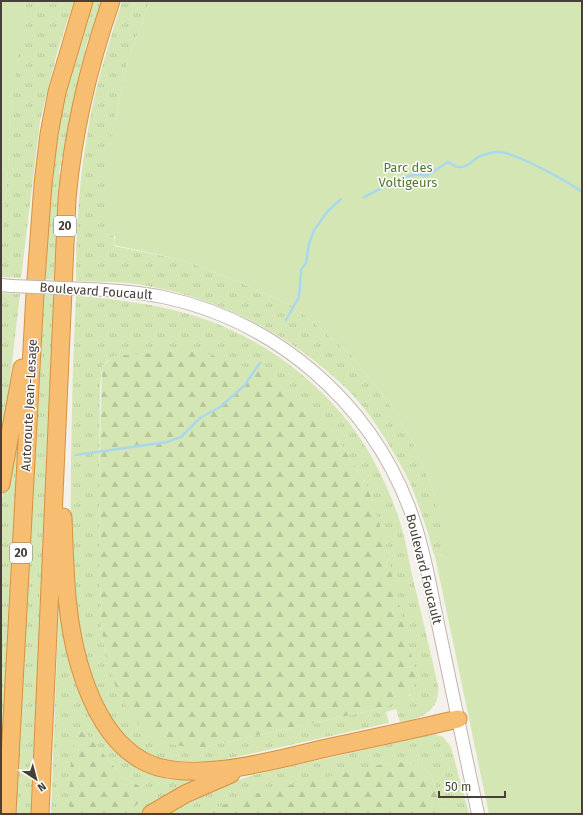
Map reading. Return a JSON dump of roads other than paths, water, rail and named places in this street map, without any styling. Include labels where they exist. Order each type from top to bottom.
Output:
[{"type":"highway","name":"Autoroute Jean-Lesage","points":[[8,814],[35,293],[43,184],[50,125],[61,76],[84,1]]},
{"type":"highway","name":"20","points":[[40,814],[57,412],[69,180],[82,104],[111,1]]},
{"type":"highway","points":[[1,484],[35,293]]},
{"type":"highway","points":[[57,412],[69,618],[81,672],[98,712],[122,746],[140,759],[153,765],[176,771],[190,772],[255,764],[458,719]]},
{"type":"highway","points":[[151,814],[194,789],[255,764]]},
{"type":"street","name":"Boulevard Foucault","points":[[6,285],[129,292],[163,297],[198,306],[237,322],[270,339],[299,359],[331,387],[352,410],[370,433],[391,468],[413,519],[422,550],[478,814]]},
{"type":"waterway","points":[[364,197],[403,178],[419,175],[426,176],[448,162],[462,167],[478,157],[499,152],[506,153],[528,162],[554,175],[582,192]]},
{"type":"waterway","points":[[286,320],[299,297],[301,270],[306,263],[309,244],[314,230],[328,211],[341,199]]},
{"type":"waterway","points":[[76,455],[167,442],[181,437],[200,418],[220,407],[244,386],[260,363]]},
{"type":"park label","name":"Parc des Voltigeurs","points":[[408,174]]}]
